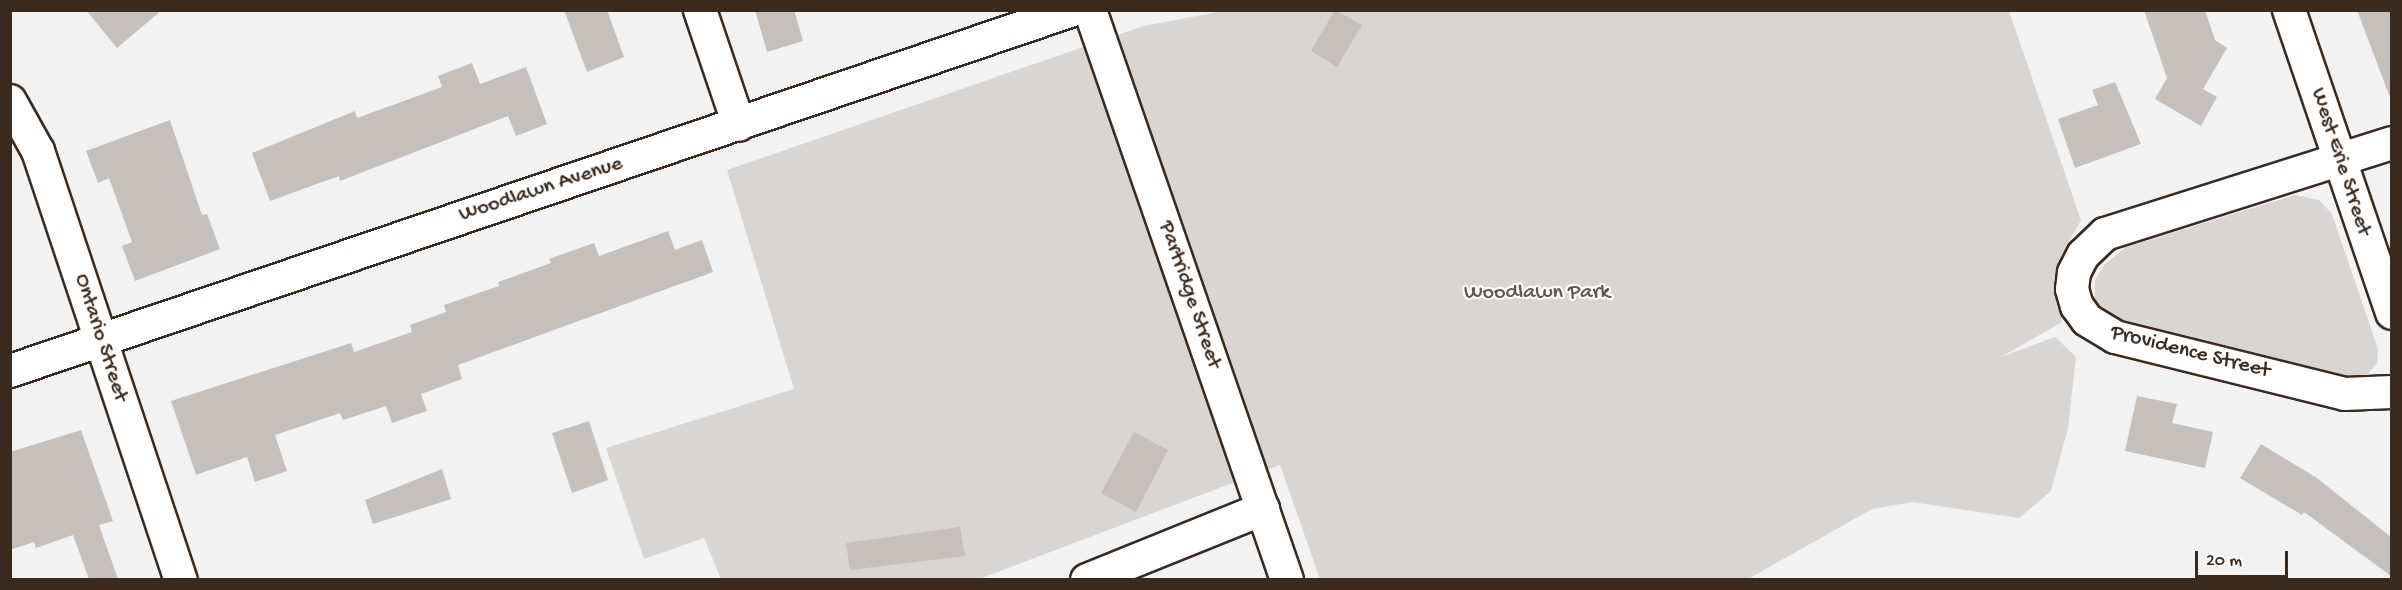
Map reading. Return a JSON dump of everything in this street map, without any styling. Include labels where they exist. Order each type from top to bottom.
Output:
[{"type":"street","points":[[700,10],[739,125]]},
{"type":"street","name":"Woodlawn Avenue","points":[[10,371],[102,342],[471,213],[739,125],[1073,10]]},
{"type":"street","name":"Partridge Street","points":[[1090,10],[1287,579]]},
{"type":"street","name":"West Erie Street","points":[[2289,10],[2342,160],[2368,251],[2391,313]]},
{"type":"street","name":"Ontario Street","points":[[10,101],[38,151],[181,579]]},
{"type":"street","name":"Providence Street","points":[[2391,143],[2105,234],[2083,255],[2074,273],[2072,289],[2087,320],[2115,337],[2345,394],[2391,392]]},
{"type":"street","points":[[1087,579],[1263,509]]},
{"type":"green space","name":"Woodlawn Park","points":[[1223,11],[2009,11],[2081,220],[2061,256],[2057,285],[2062,322],[2001,357],[2055,337],[2076,357],[2068,428],[2051,491],[2019,518],[1912,502],[1872,509],[1748,579],[1320,579],[1280,465],[979,579],[721,579],[704,538],[644,559],[606,448],[794,389],[727,170],[1144,26]]},
{"type":"green space","points":[[2295,195],[2319,200],[2332,214],[2378,349],[2377,363],[2368,374],[2345,377],[2133,326],[2116,321],[2102,311],[2095,300],[2095,280],[2105,264],[2126,247]]},
{"type":"building","points":[[86,10],[162,10],[117,48]]},
{"type":"building","points":[[564,10],[607,10],[624,57],[587,72]]},
{"type":"building","points":[[755,10],[794,10],[803,41],[767,52]]},
{"type":"building","points":[[1335,10],[1362,25],[1337,67],[1311,51]]},
{"type":"building","points":[[2144,10],[2205,10],[2215,40],[2227,48],[2203,89],[2217,97],[2201,126],[2155,99],[2167,78]]},
{"type":"building","points":[[2357,10],[2391,10],[2391,95],[2389,95]]},
{"type":"building","points":[[472,63],[480,84],[526,67],[547,124],[516,136],[508,116],[340,181],[339,176],[270,201],[252,153],[355,111],[357,118],[442,87],[438,76]]},
{"type":"building","points":[[2115,82],[2141,144],[2075,168],[2058,119],[2098,105],[2092,90]]},
{"type":"building","points":[[170,120],[202,215],[207,214],[220,249],[135,281],[122,246],[132,242],[109,178],[98,183],[86,151]]},
{"type":"building","points":[[668,231],[675,250],[702,240],[713,272],[458,365],[462,379],[421,394],[427,411],[392,423],[386,406],[343,420],[340,413],[275,435],[287,471],[255,482],[247,457],[196,475],[171,401],[351,343],[354,352],[412,332],[410,325],[446,312],[444,305],[499,286],[498,282],[551,263],[549,259],[594,243],[599,256]]},
{"type":"building","points":[[2137,396],[2177,404],[2172,423],[2213,432],[2205,468],[2125,451]]},
{"type":"building","points":[[589,421],[608,480],[572,493],[552,433]]},
{"type":"building","points":[[81,430],[113,521],[99,525],[118,579],[89,579],[73,535],[36,548],[34,542],[10,550],[10,452]]},
{"type":"building","points":[[1134,432],[1168,450],[1136,512],[1101,493]]},
{"type":"building","points":[[2261,444],[2317,478],[2391,537],[2391,576],[2304,512],[2302,515],[2240,478]]},
{"type":"building","points":[[442,469],[451,499],[373,524],[365,500]]},
{"type":"building","points":[[960,527],[965,556],[850,570],[846,543]]}]
